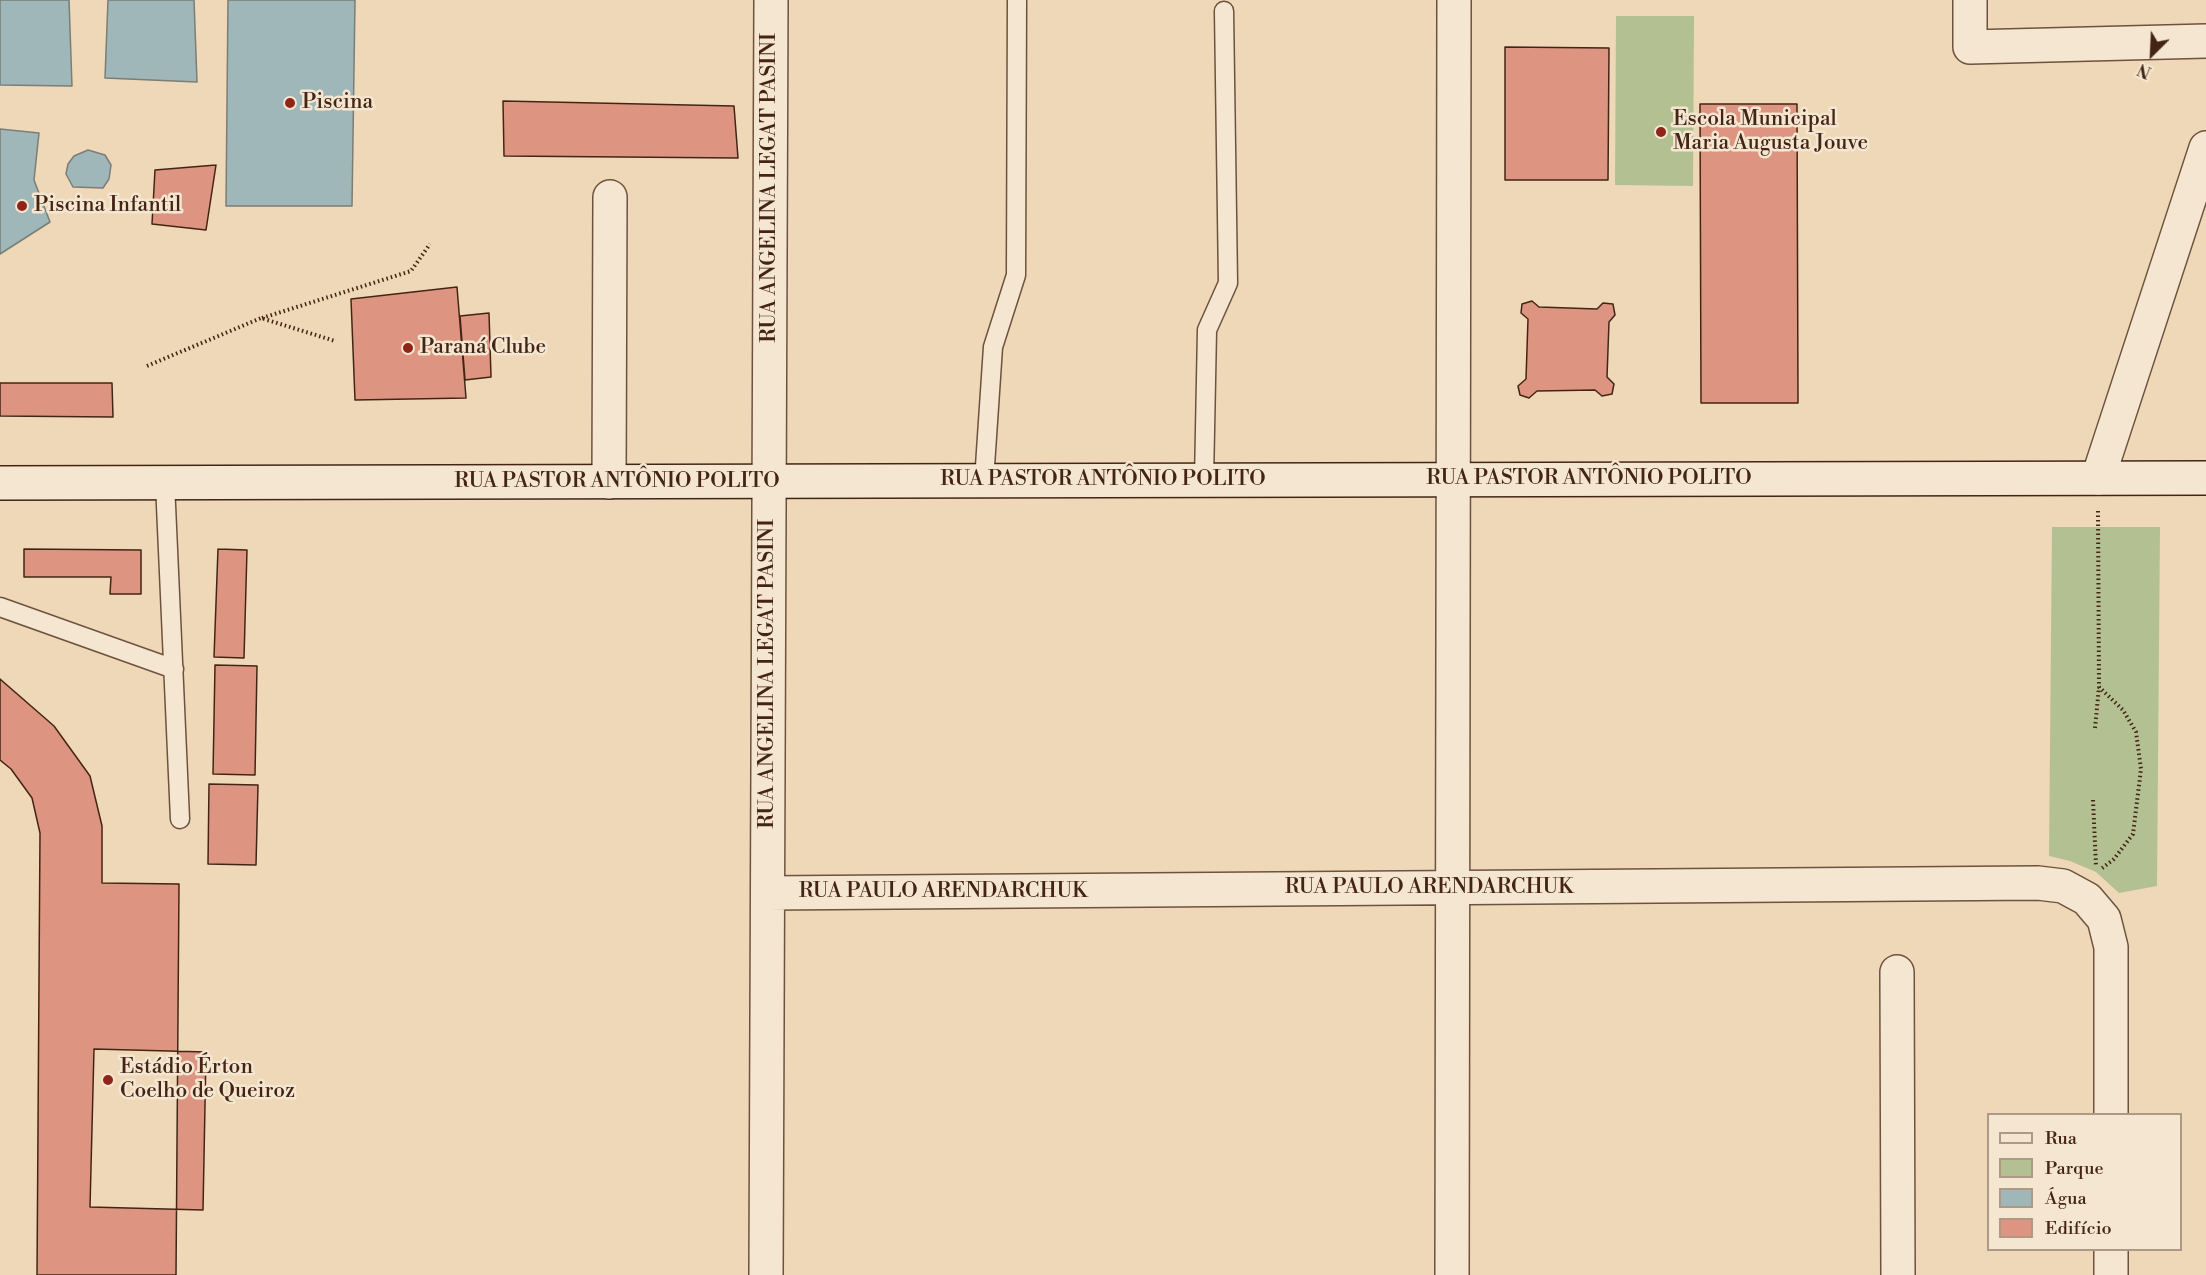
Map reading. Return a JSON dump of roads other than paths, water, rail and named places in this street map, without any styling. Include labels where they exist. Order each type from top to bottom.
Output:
[{"type":"street","name":"RUA ANGELINA LEGAT PASINI","points":[[766,1275],[771,0]]},
{"type":"street","points":[[1452,1275],[1454,0]]},
{"type":"street","points":[[1970,0],[1970,47],[2206,41]]},
{"type":"street","points":[[2098,478],[2206,148]]},
{"type":"street","points":[[609,482],[610,197]]},
{"type":"street","name":"RUA PASTOR ANTÔNIO POLITO","points":[[0,483],[2206,478]]},
{"type":"street","name":"RUA PAULO ARENDARCHUK","points":[[768,893],[2038,883],[2062,886],[2087,898],[2104,919],[2110,947],[2110,1113]]},
{"type":"street","points":[[1897,972],[1898,1275]]},
{"type":"street","points":[[2110,1251],[2110,1275]]},
{"type":"lane","points":[[984,481],[993,346],[1016,275],[1017,0]]},
{"type":"lane","points":[[1204,480],[1207,330],[1228,283],[1224,11]]},
{"type":"lane","points":[[165,483],[180,819]]},
{"type":"lane","points":[[0,607],[174,669]]},
{"type":"water","points":[[0,0],[69,0],[72,86],[0,85]]},
{"type":"water","points":[[108,0],[194,0],[197,82],[105,78]]},
{"type":"water","name":"Piscina","points":[[228,0],[355,0],[352,206],[226,206]]},
{"type":"water","name":"Piscina Infantil","points":[[0,129],[39,133],[34,180],[50,222],[0,254]]},
{"type":"water","points":[[88,150],[105,155],[111,165],[109,179],[103,188],[73,187],[66,174],[68,164],[74,156]]},
{"type":"place","name":"Piscina","points":[[290,103]]},
{"type":"place","name":"Escola Municipal Maria Augusta Jouve","points":[[1661,132]]},
{"type":"place","name":"Piscina Infantil","points":[[22,206]]},
{"type":"place","name":"Paraná Clube","points":[[408,348]]},
{"type":"place","name":"Estádio Érton Coelho de Queiroz","points":[[108,1080]]}]
